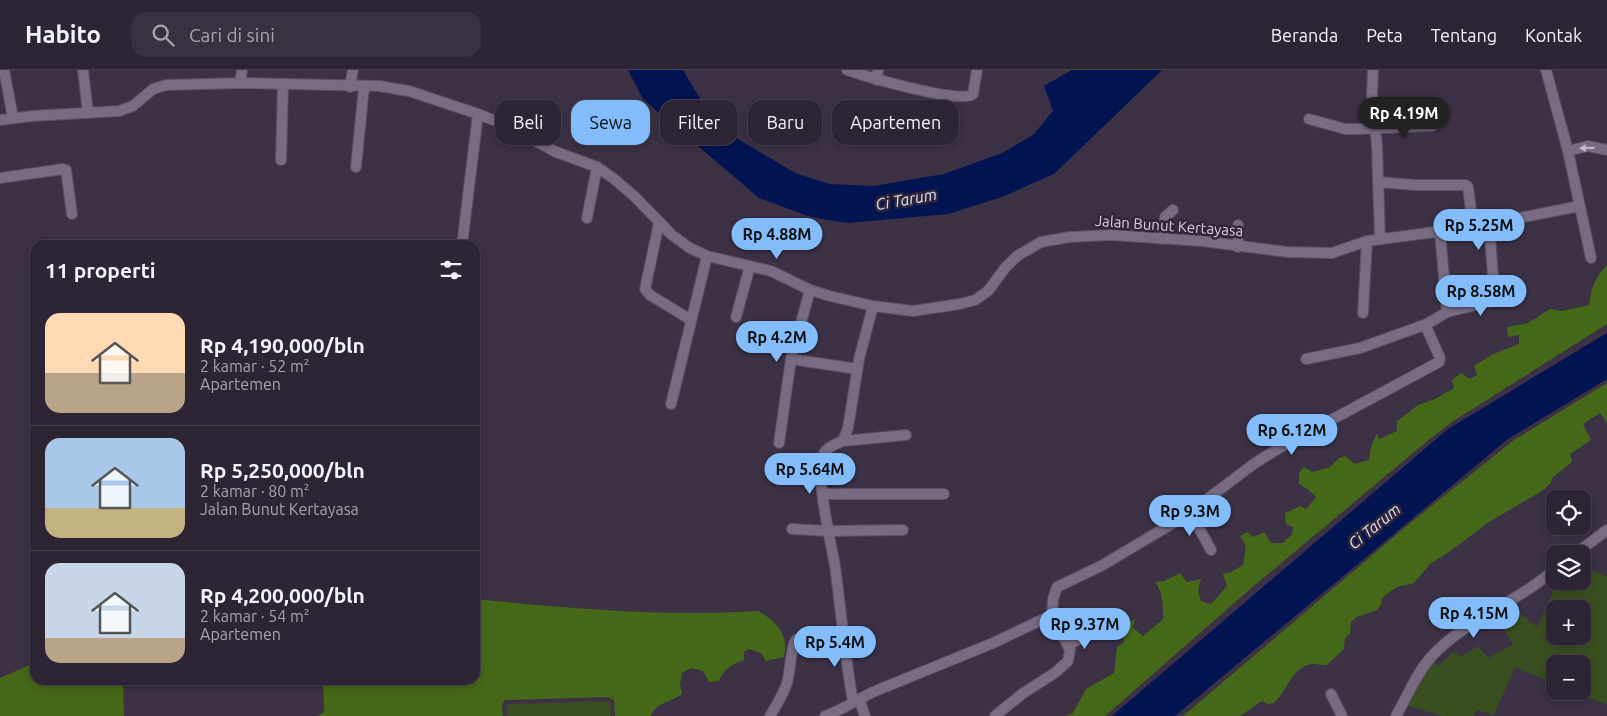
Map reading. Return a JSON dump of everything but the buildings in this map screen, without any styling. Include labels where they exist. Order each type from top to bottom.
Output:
[{"type":"street","points":[[4,70],[12,118]]},
{"type":"street","points":[[83,70],[88,113]]},
{"type":"street","points":[[240,83],[242,70]]},
{"type":"street","points":[[350,87],[353,70]]},
{"type":"street","points":[[847,70],[877,75],[944,95],[969,97],[973,94],[977,70]]},
{"type":"street","points":[[1373,70],[1372,94],[1379,182],[1380,239]]},
{"type":"street","points":[[1546,70],[1568,151],[1591,258]]},
{"type":"street","name":"Jalan Bunut Kertayasa","points":[[0,120],[119,112],[128,108],[153,88],[160,86],[240,83],[350,87],[379,86],[409,92],[506,125],[556,152],[597,167],[635,197],[659,222],[690,248],[707,256],[771,271],[810,290],[873,306],[913,311],[952,306],[976,300],[988,291],[1005,268],[1017,256],[1041,242],[1055,239],[1093,234],[1202,241],[1287,252],[1332,253],[1367,241],[1473,227],[1580,206]]},
{"type":"street","points":[[281,160],[282,85]]},
{"type":"street","points":[[356,167],[364,87]]},
{"type":"street","points":[[463,240],[478,114]]},
{"type":"street","points":[[1309,119],[1345,129],[1432,126]]},
{"type":"street","points":[[1568,151],[1588,146],[1607,150]]},
{"type":"street","points":[[587,218],[597,167]]},
{"type":"street","points":[[0,178],[66,170],[72,214]]},
{"type":"street","points":[[1379,182],[1414,185],[1466,185],[1468,187],[1473,227]]},
{"type":"street","points":[[1163,239],[1164,221],[1173,210]]},
{"type":"street","points":[[659,222],[645,289],[650,295],[691,320]]},
{"type":"street","points":[[1490,224],[1493,276]]},
{"type":"street","points":[[1238,225],[1238,246]]},
{"type":"street","points":[[1440,232],[1446,312]]},
{"type":"street","points":[[1363,313],[1367,241]]},
{"type":"street","points":[[671,404],[707,256]]},
{"type":"street","points":[[736,317],[750,266]]},
{"type":"street","points":[[779,443],[790,359],[810,290]]},
{"type":"street","points":[[1306,359],[1360,348],[1427,324],[1446,312],[1510,297]]},
{"type":"street","points":[[843,441],[848,428],[857,369],[873,306]]},
{"type":"street","points":[[995,716],[1022,694],[1056,672],[1070,657],[1068,646],[1052,615],[1053,599],[1058,587],[1133,548],[1190,512],[1255,463],[1281,447],[1438,362],[1440,358],[1428,334],[1427,324]]},
{"type":"street","points":[[790,359],[857,369]]},
{"type":"street","points":[[865,716],[856,700],[847,664],[844,631],[823,494],[822,460],[824,453],[829,447],[843,441],[906,435]]},
{"type":"street","points":[[823,494],[944,494]]},
{"type":"street","points":[[1190,512],[1211,550]]},
{"type":"street","points":[[792,529],[828,531],[903,530]]},
{"type":"street","points":[[1587,545],[1607,530]]},
{"type":"street","points":[[1396,716],[1432,656],[1456,636],[1529,591],[1546,577]]},
{"type":"street","points":[[825,716],[847,708],[856,700],[897,681],[1019,632],[1052,615]]},
{"type":"street","points":[[770,716],[787,684],[792,662],[792,648],[796,640],[844,631]]},
{"type":"street","points":[[1068,646],[1091,633]]},
{"type":"street","points":[[1331,694],[1342,716]]},
{"type":"green space","points":[[1607,265],[1607,324],[1452,422],[1431,438],[1249,590],[1105,716],[1066,716],[1073,713],[1086,689],[1114,673],[1117,647],[1124,642],[1123,631],[1118,628],[1135,619],[1133,628],[1143,636],[1163,619],[1163,604],[1155,582],[1164,581],[1180,573],[1187,582],[1201,579],[1198,591],[1201,601],[1211,604],[1227,586],[1223,574],[1243,565],[1246,546],[1240,536],[1247,532],[1253,537],[1264,532],[1271,543],[1283,543],[1292,534],[1293,527],[1286,524],[1285,513],[1300,506],[1306,509],[1316,497],[1299,484],[1299,473],[1304,467],[1313,472],[1330,467],[1339,458],[1345,456],[1355,464],[1369,460],[1371,447],[1377,433],[1379,439],[1397,431],[1397,421],[1418,405],[1435,399],[1454,388],[1452,380],[1461,373],[1470,379],[1477,375],[1474,366],[1491,355],[1519,344],[1519,335],[1508,337],[1507,327],[1528,323],[1550,309],[1561,311],[1589,305],[1594,283]]},
{"type":"green space","points":[[1607,383],[1607,423],[1600,413],[1583,424],[1591,440],[1570,454],[1572,462],[1552,478],[1551,483],[1542,491],[1489,522],[1430,564],[1414,583],[1397,587],[1388,593],[1382,598],[1381,605],[1377,610],[1357,617],[1351,622],[1350,634],[1345,638],[1344,649],[1327,665],[1313,664],[1304,666],[1294,675],[1274,703],[1268,704],[1262,701],[1240,716],[1183,716],[1409,524],[1514,440]]},
{"type":"green space","points":[[1591,570],[1607,577],[1607,705],[1591,698],[1591,655],[1546,655],[1546,680],[1515,667],[1494,715],[1476,710],[1474,716],[1443,716],[1408,706],[1425,672],[1434,661],[1438,666],[1455,651],[1461,657],[1478,646],[1488,658],[1513,644],[1497,619],[1515,609],[1537,627],[1546,607],[1546,645],[1591,645],[1591,600],[1549,600],[1554,590],[1591,590]]},
{"type":"green space","points":[[480,599],[653,612],[724,613],[759,611],[776,625],[785,642],[784,657],[766,661],[761,653],[749,649],[744,652],[744,660],[729,668],[719,681],[709,682],[703,671],[691,668],[682,673],[680,683],[682,694],[661,705],[651,716],[615,716],[614,700],[608,697],[505,700],[502,705],[503,716],[318,716],[324,712],[323,685],[480,685]]},
{"type":"green space","points":[[30,665],[30,685],[123,685],[124,716],[0,716],[0,678]]},
{"type":"green space","points":[[610,701],[611,716],[507,716],[507,704]]},
{"type":"water","points":[[628,70],[683,70],[701,100],[660,100],[660,114],[650,105],[650,100],[643,99]]},
{"type":"water","name":"Ci Tarum","points":[[1072,70],[1162,70],[1054,174],[1002,197],[948,214],[847,223],[811,217],[759,198],[697,145],[738,145],[738,139],[795,173],[829,184],[874,186],[944,174],[1002,153],[1033,135],[1053,111],[1044,86]]},
{"type":"water","name":"Ci Tarum","points":[[1607,333],[1607,379],[1508,439],[1175,716],[1112,716],[1448,429]]}]
